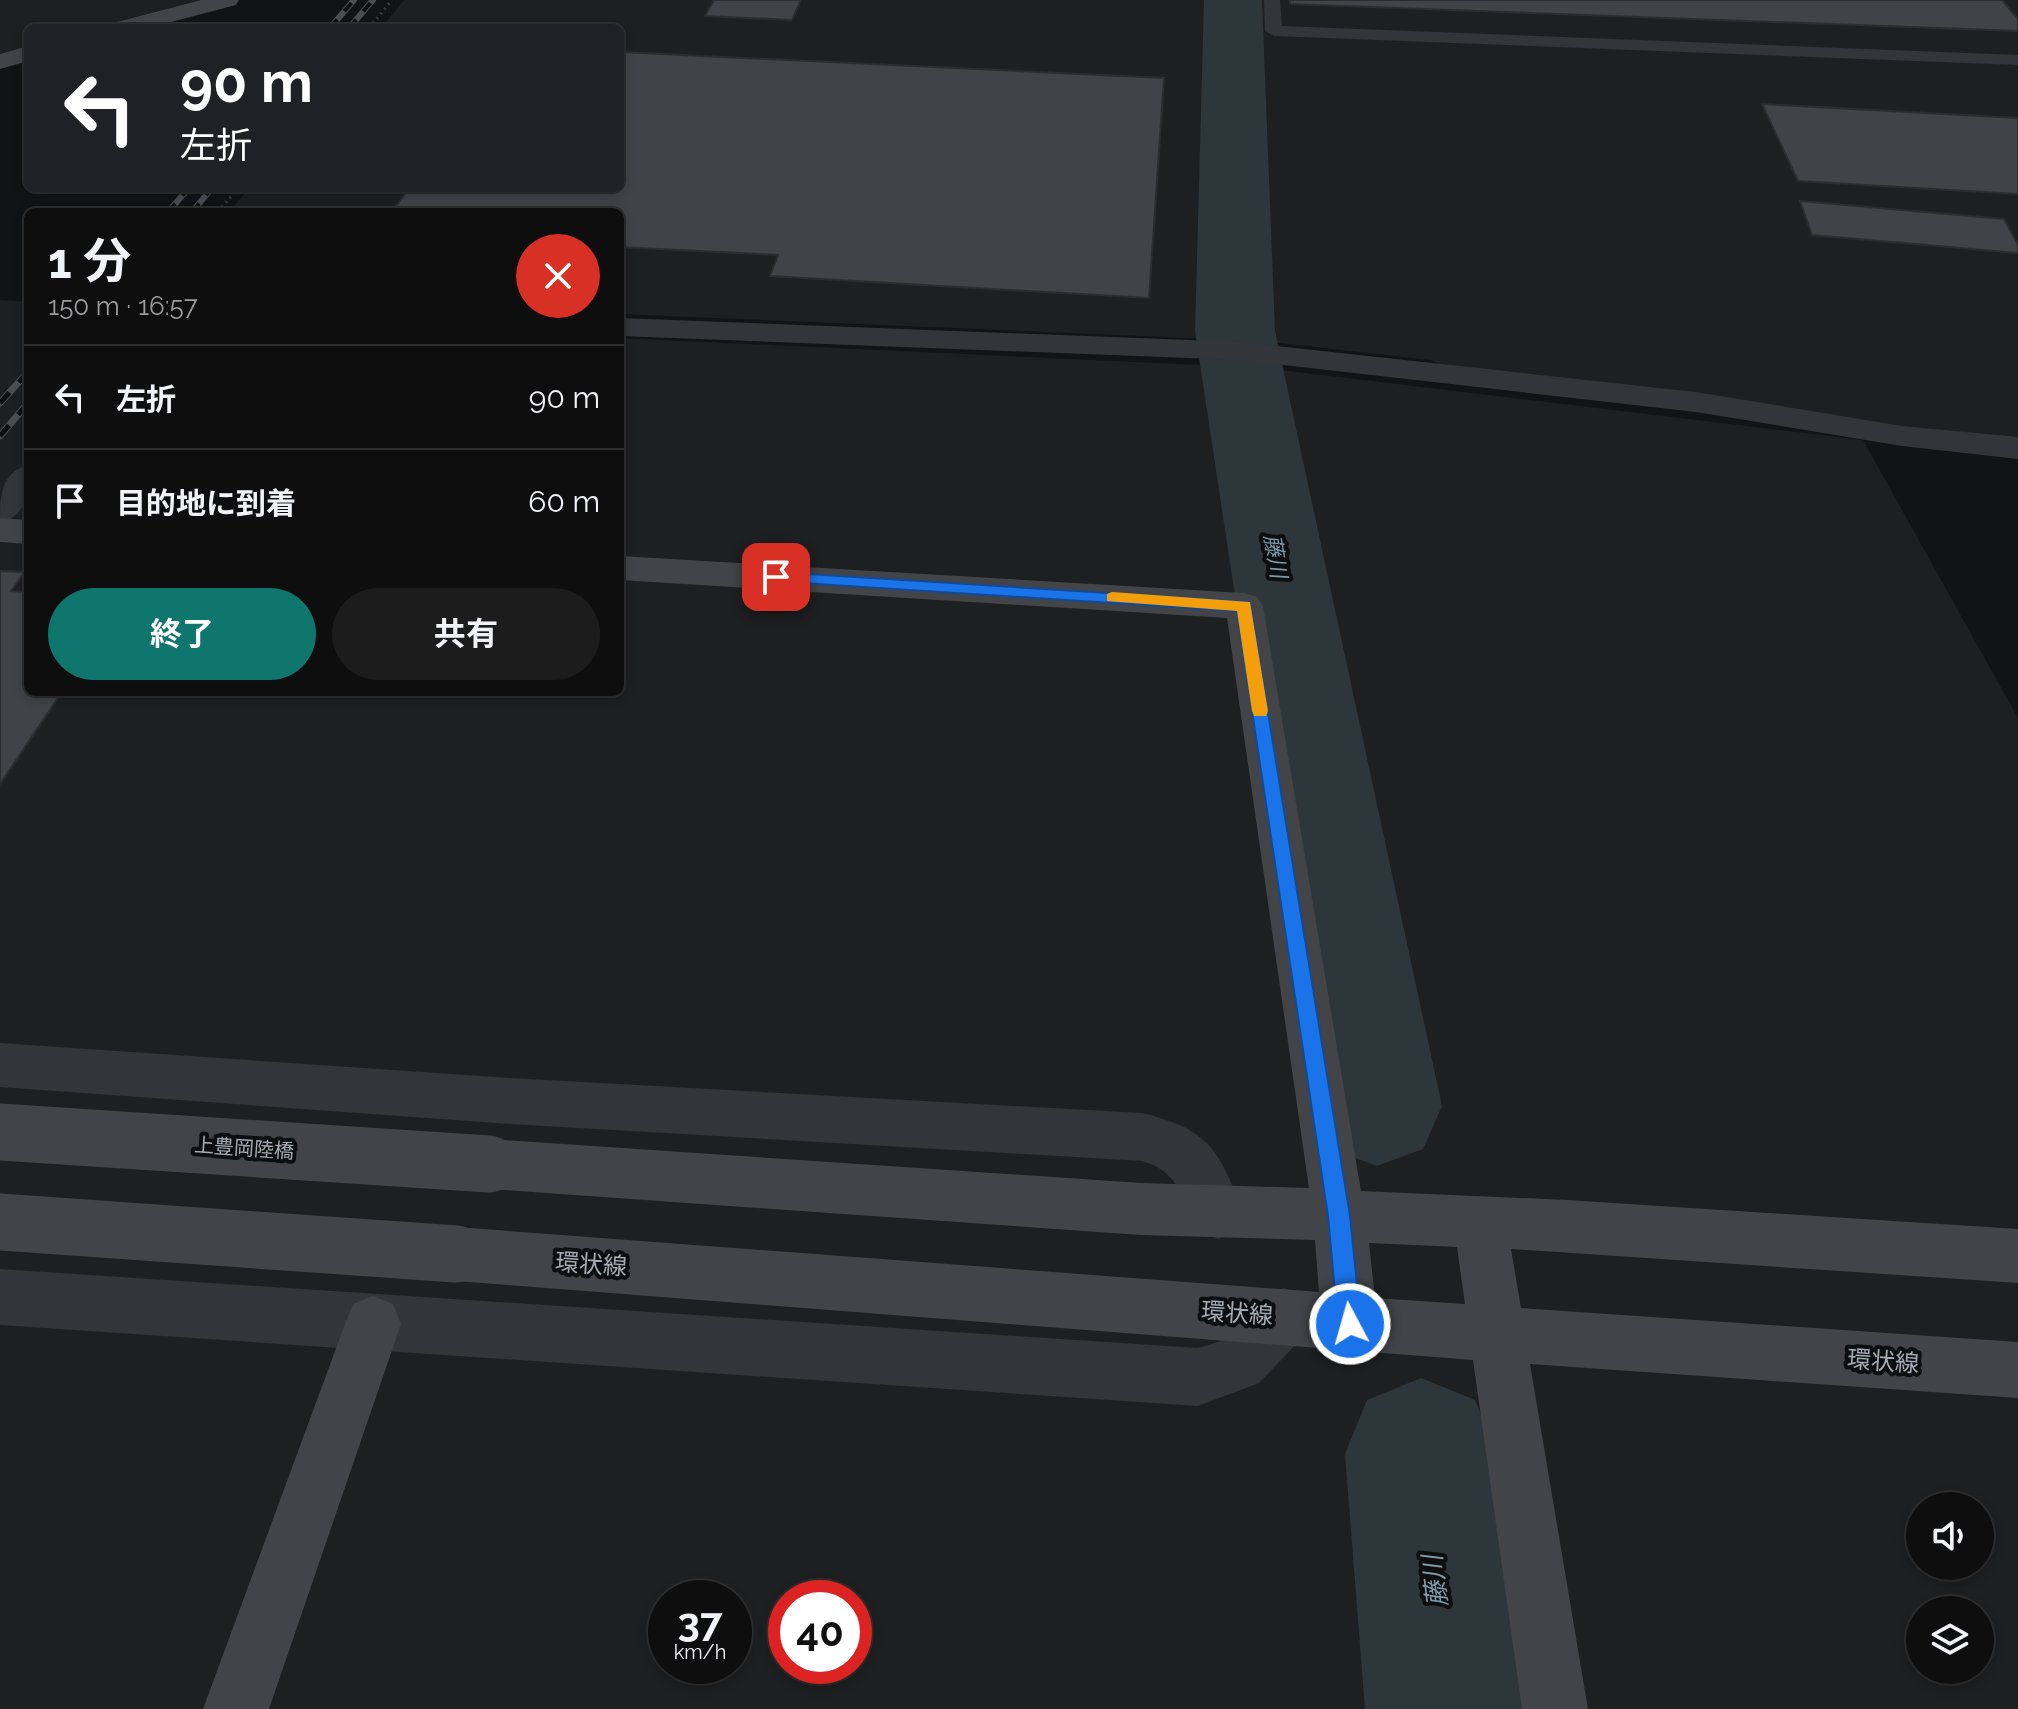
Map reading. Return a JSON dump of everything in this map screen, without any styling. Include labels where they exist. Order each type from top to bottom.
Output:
[{"type":"street","points":[[136,24],[228,0]]},
{"type":"street","points":[[0,62],[24,54]]},
{"type":"street","points":[[624,327],[1240,351],[1696,402],[1902,436],[2018,448]]},
{"type":"street","points":[[0,511],[24,481]]},
{"type":"street","points":[[0,530],[24,532]]},
{"type":"street","points":[[624,568],[1244,606],[1339,1216],[1350,1324]]},
{"type":"street","points":[[0,1065],[510,1101],[1142,1137],[1171,1143],[1198,1167],[1218,1213],[1567,1226],[2018,1256]]},
{"type":"street","name":"上豊岡陸橋","points":[[0,1132],[1218,1213]]},
{"type":"street","name":"環状線","points":[[0,1222],[1284,1316],[1350,1324],[2018,1370]]},
{"type":"street","points":[[1480,1224],[1555,1709]]},
{"type":"street","points":[[0,1297],[1198,1377],[1239,1363],[1284,1316]]},
{"type":"street","points":[[236,1709],[373,1324]]},
{"type":"lane","points":[[1272,0],[1274,31],[2018,60]]},
{"type":"path","points":[[372,24],[392,0]]},
{"type":"path","points":[[221,208],[235,192]]},
{"type":"shaded area","points":[[0,0],[200,0],[110,24],[24,24],[24,47],[0,54]]},
{"type":"shaded area","points":[[404,0],[2018,0],[2018,439],[1903,429],[1697,392],[1451,370],[1430,360],[1260,341],[624,314],[624,208],[232,208],[246,192],[624,192],[624,24],[384,24]]},
{"type":"shaded area","points":[[0,300],[24,302],[24,696],[624,696],[624,338],[1264,368],[1863,440],[2018,718],[2018,1709],[0,1709]]},
{"type":"building","points":[[714,0],[801,0],[792,20],[705,16]]},
{"type":"building","points":[[1290,0],[2002,0],[2018,19],[2018,31],[1290,4]]},
{"type":"building","points":[[624,52],[1164,78],[1149,298],[770,276],[778,255],[624,247],[624,208],[395,208],[406,192],[624,192]]},
{"type":"building","points":[[1762,104],[2018,118],[2018,194],[1798,181]]},
{"type":"building","points":[[1800,201],[2004,219],[2018,245],[2018,253],[1812,235]]},
{"type":"building","points":[[0,571],[24,572],[11,591],[24,592],[24,696],[59,696],[0,784]]},
{"type":"waterway","name":"藤川","points":[[1233,0],[1235,331],[1377,1106]]},
{"type":"waterway","name":"藤川","points":[[1421,1454],[1450,1709]]},
{"type":"railway","points":[[333,24],[354,0]]},
{"type":"railway","points":[[352,24],[373,0]]},
{"type":"railway","points":[[172,208],[186,192]]},
{"type":"railway","points":[[195,208],[209,192]]},
{"type":"railway","points":[[0,403],[24,376]]},
{"type":"railway","points":[[0,436],[24,408]]},
{"type":"slow traffic","points":[[1112,598],[1244,606],[1260,711]]},
{"type":"route","points":[[776,577],[1244,606],[1323,1133],[1339,1216],[1350,1324]]}]
